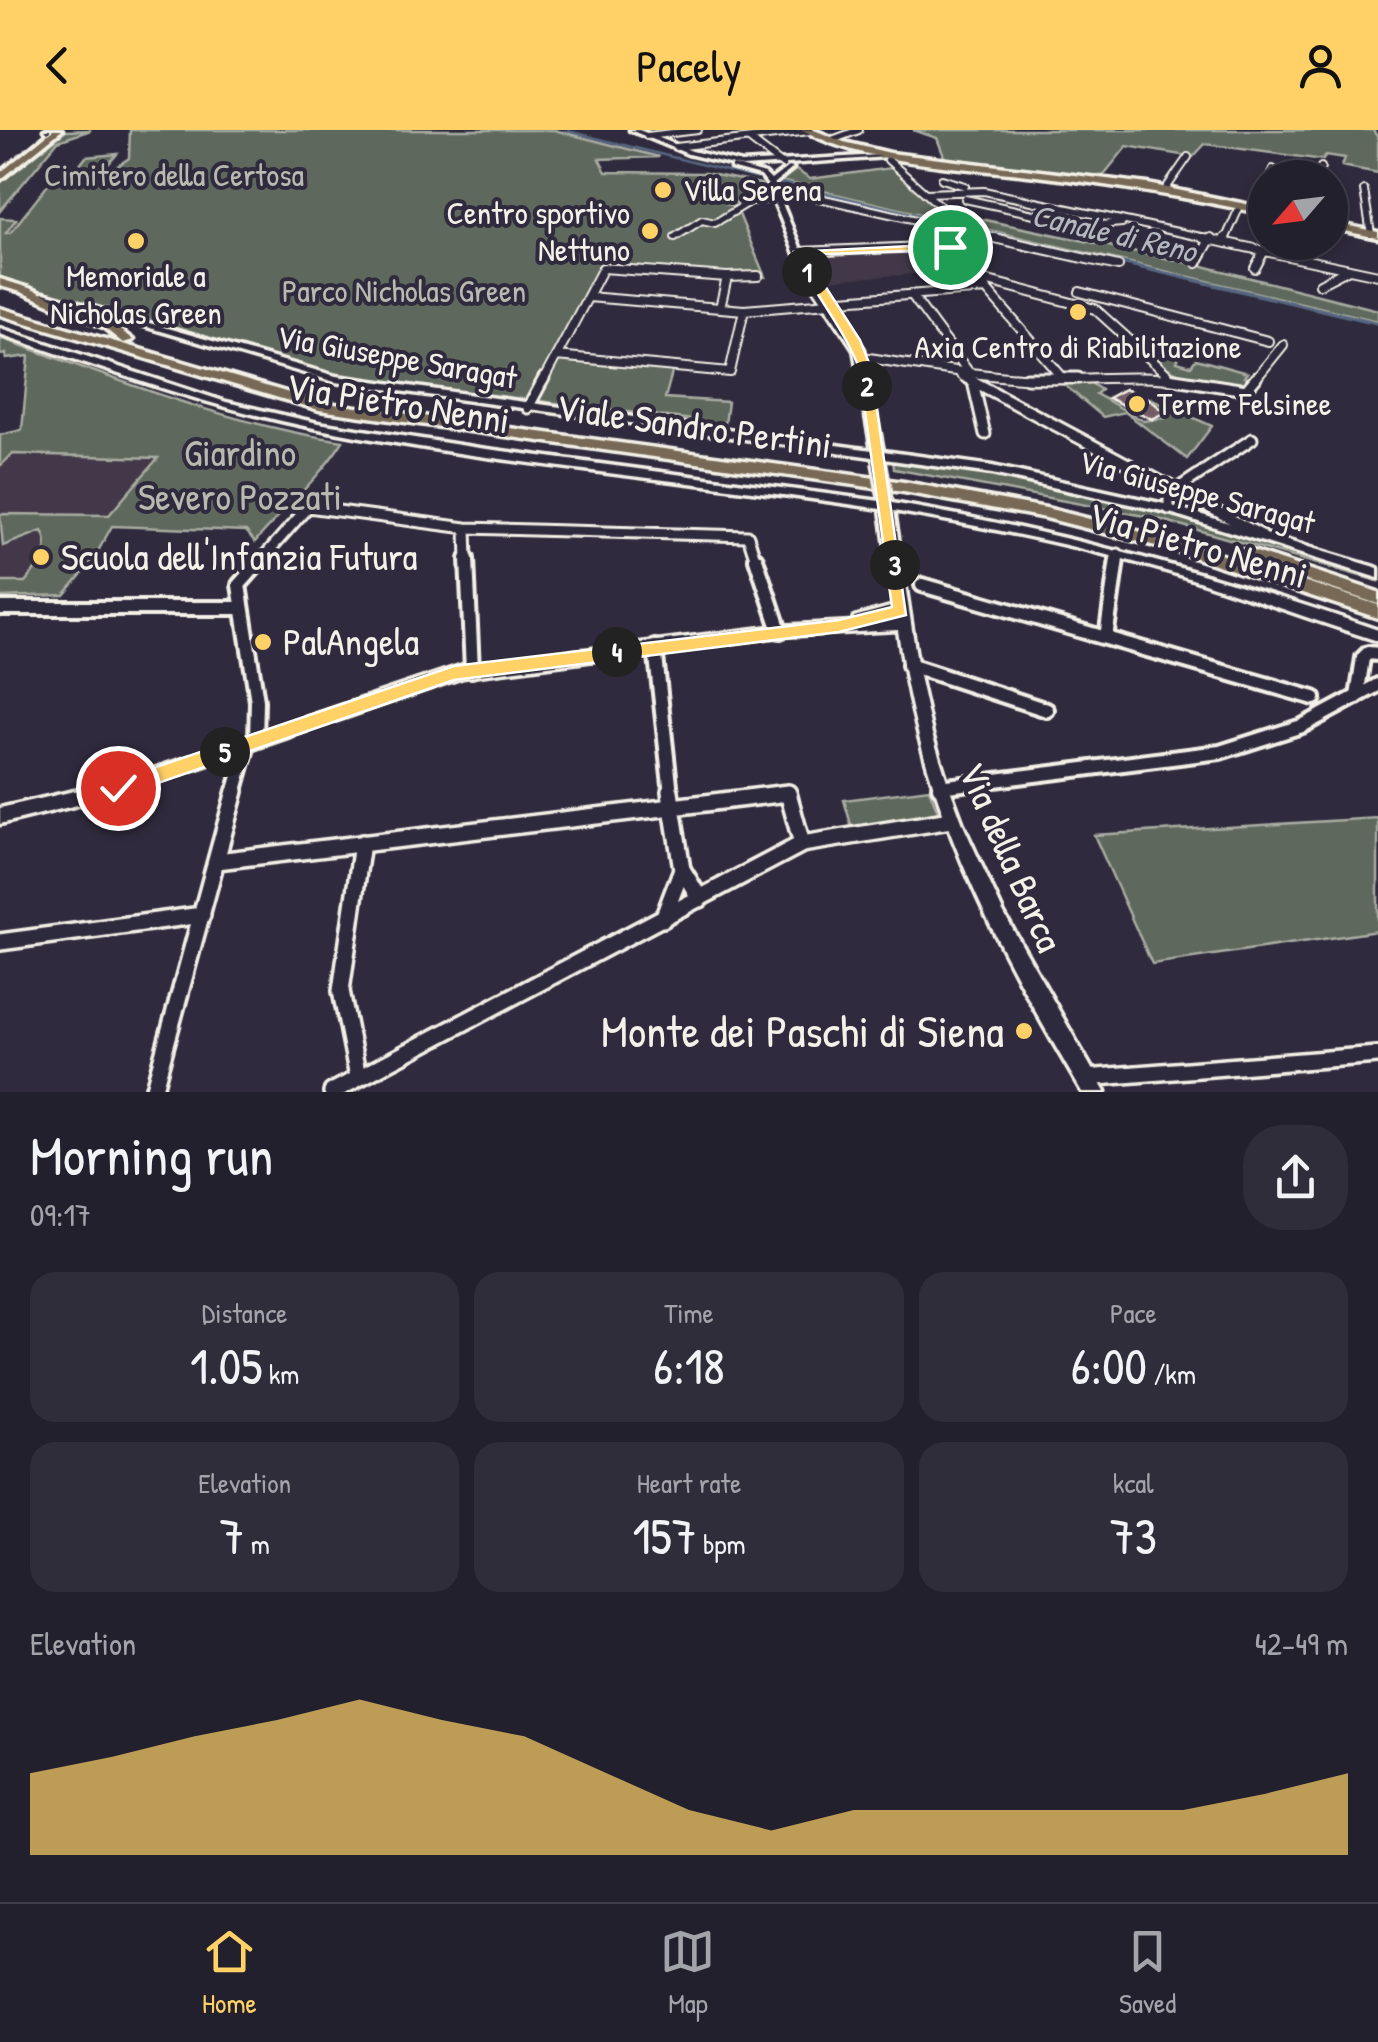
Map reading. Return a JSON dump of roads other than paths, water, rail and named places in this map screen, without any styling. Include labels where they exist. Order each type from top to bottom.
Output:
[{"type":"main road","points":[[0,168],[48,130]]},
{"type":"main road","points":[[0,177],[58,130]]},
{"type":"main road","points":[[633,130],[676,148],[772,172],[873,156],[928,160],[1165,190],[1248,208]]},
{"type":"main road","points":[[808,131],[873,156]]},
{"type":"main road","points":[[661,142],[684,155],[772,172],[893,158]]},
{"type":"main road","points":[[843,144],[893,158]]},
{"type":"main road","points":[[1348,229],[1374,234]]},
{"type":"main road","name":"Via Giuseppe Saragat","points":[[0,282],[26,290]]},
{"type":"main road","points":[[26,290],[106,325],[124,344]]},
{"type":"main road","name":"Viale Sandro Pertini","points":[[0,301],[268,394],[374,416],[904,487],[1046,512],[1338,590],[1378,596]]},
{"type":"main road","name":"Viale Sandro Pertini","points":[[0,311],[124,344]]},
{"type":"main road","points":[[0,328],[124,344]]},
{"type":"main road","points":[[1338,590],[1378,613]]},
{"type":"street","points":[[647,136],[698,130]]},
{"type":"street","points":[[832,140],[858,130]]},
{"type":"street","points":[[676,148],[808,131]]},
{"type":"street","points":[[750,139],[772,172]]},
{"type":"street","points":[[1165,190],[1188,157]]},
{"type":"street","points":[[893,158],[941,207]]},
{"type":"street","name":"Via della Barca","points":[[772,172],[777,198],[799,252],[862,357],[909,666],[939,787],[952,820],[1089,1085]]},
{"type":"street","points":[[942,179],[1208,241],[1225,239],[1248,246]]},
{"type":"street","points":[[925,193],[978,190]]},
{"type":"street","points":[[1364,190],[1374,234]]},
{"type":"street","points":[[675,237],[702,220],[712,222],[752,201],[806,196],[1118,266]]},
{"type":"street","points":[[965,199],[1089,226],[1131,222]]},
{"type":"street","points":[[1225,239],[1240,206]]},
{"type":"street","points":[[799,252],[959,244],[947,229]]},
{"type":"street","points":[[1197,263],[1208,241]]},
{"type":"street","points":[[950,247],[1064,379]]},
{"type":"street","points":[[1255,268],[1259,260]]},
{"type":"street","points":[[1308,260],[1378,275]]},
{"type":"street","points":[[528,408],[603,268],[758,276]]},
{"type":"street","points":[[1320,284],[1348,268]]},
{"type":"street","points":[[720,308],[727,277]]},
{"type":"street","points":[[977,278],[1095,309],[1170,377]]},
{"type":"street","points":[[588,297],[744,310],[911,294],[990,293],[1002,284]]},
{"type":"street","name":"Via Giuseppe Saragat","points":[[26,290],[305,372],[528,408],[879,458],[992,470],[1168,510],[1378,573]]},
{"type":"street","points":[[1080,292],[1268,341]]},
{"type":"street","points":[[911,294],[974,377],[990,391],[1261,535]]},
{"type":"street","points":[[1095,309],[1104,298]]},
{"type":"street","points":[[556,356],[730,372],[744,310]]},
{"type":"street","name":"Via Pietro Nenni","points":[[0,328],[223,404],[318,426],[886,502],[1118,554],[1378,636]]},
{"type":"street","points":[[862,357],[974,377],[1064,379],[1138,375],[1246,390],[1283,345]]},
{"type":"street","points":[[1138,375],[1148,360]]},
{"type":"street","points":[[974,377],[985,434]]},
{"type":"street","points":[[975,395],[990,391]]},
{"type":"street","points":[[1168,510],[1173,487],[1252,439]]},
{"type":"street","points":[[153,1092],[252,742],[257,702],[240,608],[241,580],[308,507],[466,528],[748,536],[780,632]]},
{"type":"street","points":[[466,528],[472,670]]},
{"type":"street","points":[[1106,638],[1118,554]]},
{"type":"street","points":[[922,585],[1314,698]]},
{"type":"street","points":[[0,608],[240,608]]},
{"type":"street","points":[[0,816],[118,788],[396,691],[472,670],[902,618]]},
{"type":"street","points":[[655,647],[682,870],[700,899]]},
{"type":"street","points":[[1358,697],[1364,658],[1368,653],[1378,654]]},
{"type":"street","points":[[909,666],[1047,710]]},
{"type":"street","points":[[939,787],[1220,752],[1302,726],[1378,684]]},
{"type":"street","points":[[216,861],[788,793],[802,844]]},
{"type":"street","points":[[332,1092],[802,844],[952,820]]},
{"type":"street","points":[[358,1078],[340,991],[362,843]]},
{"type":"street","points":[[663,919],[682,870]]},
{"type":"street","points":[[0,942],[202,915]]},
{"type":"street","points":[[1089,1085],[1378,1055]]},
{"type":"waterway","name":"Canale di Reno","points":[[562,130],[758,178]]},
{"type":"waterway","name":"Canale di Reno","points":[[779,183],[1378,323]]},
{"type":"place","name":"Villa Serena","points":[[663,190]]},
{"type":"place","name":"Centro sportivo Nettuno","points":[[650,231]]},
{"type":"place","name":"Memoriale a Nicholas Green","points":[[136,241]]},
{"type":"place","name":"Axia Centro di Riabilitazione","points":[[1078,312]]},
{"type":"place","name":"Terme Felsinee","points":[[1137,404]]},
{"type":"place","name":"Scuola dell'Infanzia Futura","points":[[41,557]]},
{"type":"place","name":"PalAngela","points":[[263,642]]},
{"type":"place","name":"Monte dei Paschi di Siena","points":[[1024,1031]]},
{"type":"park label","name":"Cimitero della Certosa","points":[[174,175]]},
{"type":"park label","name":"Parco Nicholas Green","points":[[404,291]]},
{"type":"park label","name":"Giardino Severo Pozzati","points":[[240,474]]}]
